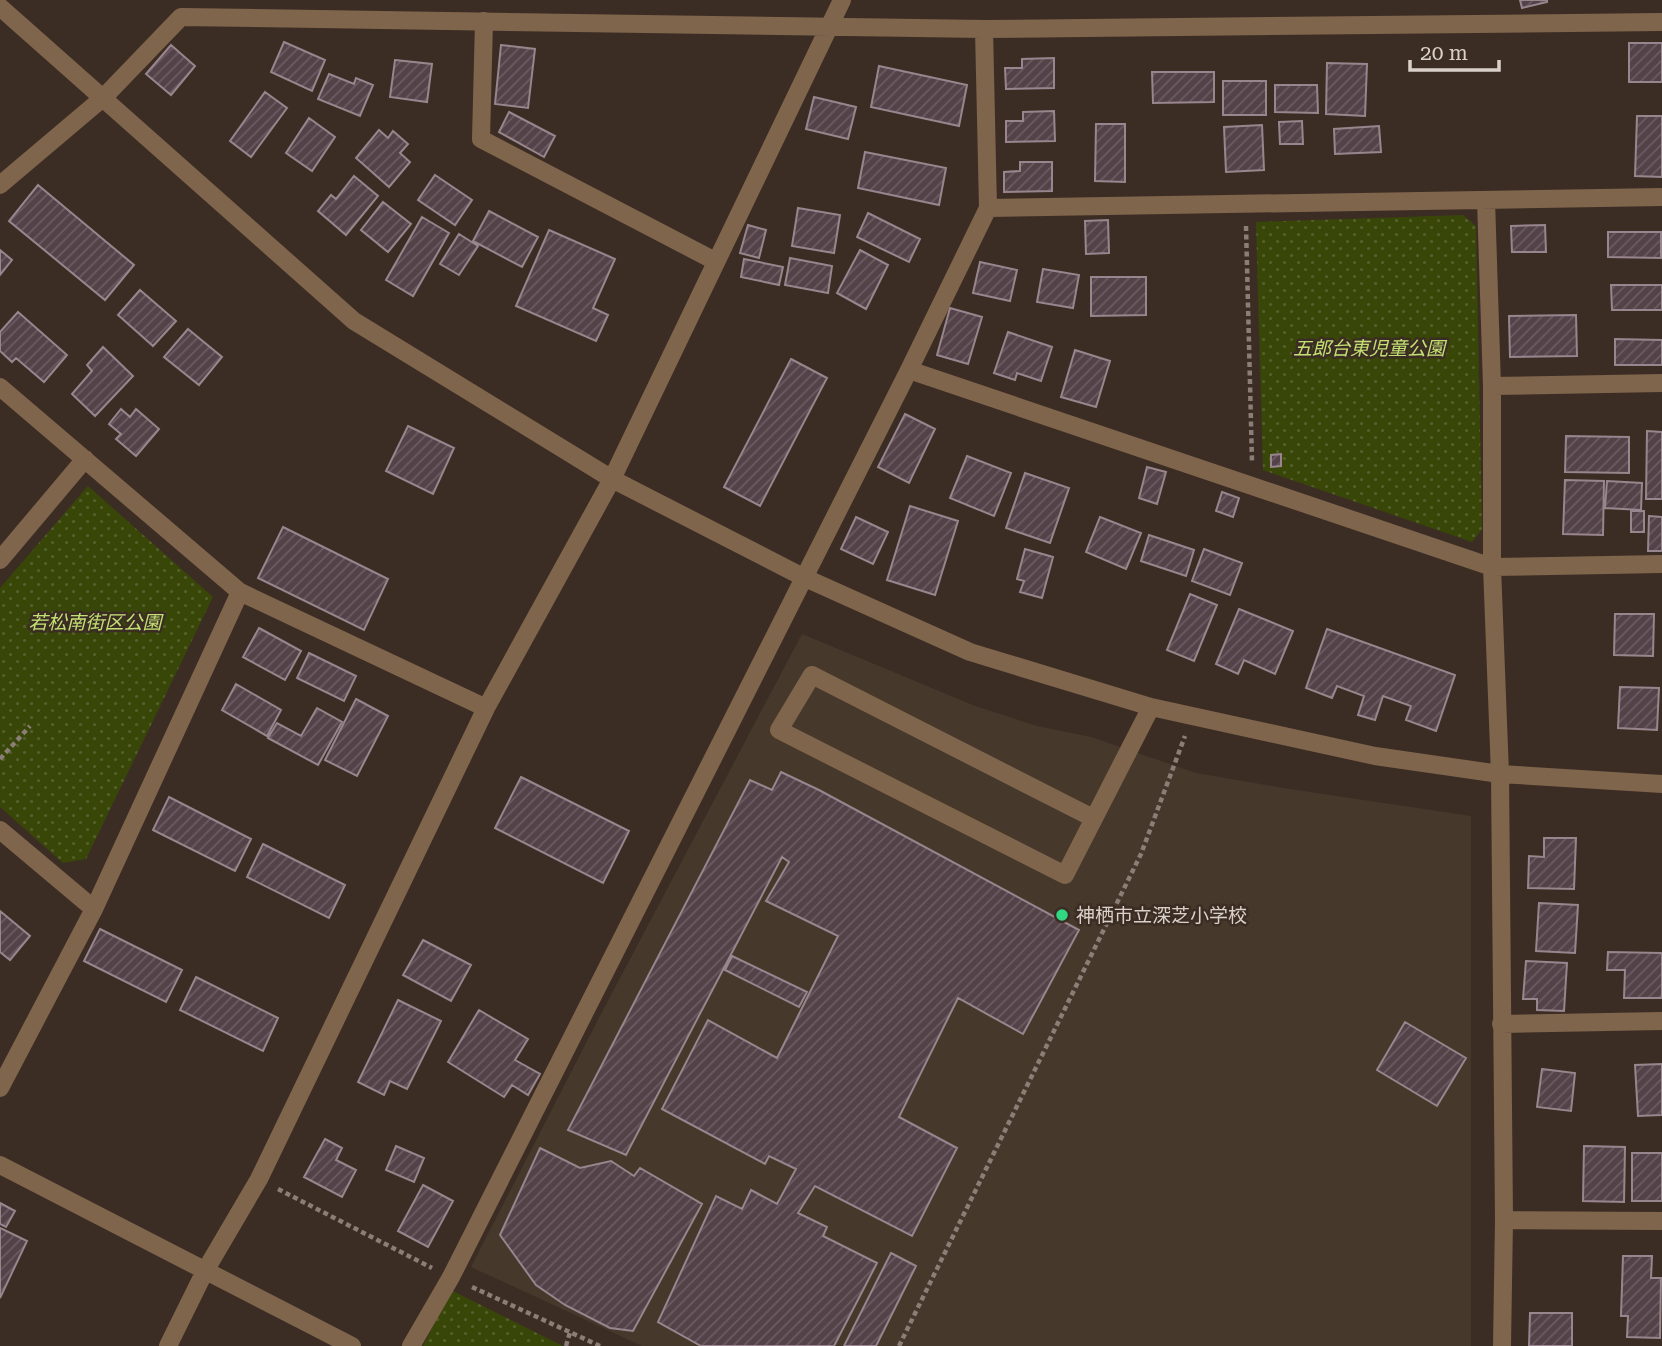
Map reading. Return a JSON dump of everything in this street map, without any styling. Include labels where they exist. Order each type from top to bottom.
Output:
[{"type":"street","points":[[168,1346],[205,1272],[259,1179],[486,708],[612,479],[842,0]]},
{"type":"street","points":[[0,7],[354,321],[612,479],[803,577],[970,652],[1151,707],[1375,756],[1500,774],[1662,784]]},
{"type":"street","points":[[0,185],[104,97],[181,17],[984,29],[1662,22]]},
{"type":"street","points":[[484,21],[481,139],[715,261]]},
{"type":"street","points":[[411,1346],[451,1277],[909,370],[988,208],[984,29]]},
{"type":"street","points":[[988,208],[1662,197]]},
{"type":"street","points":[[1486,200],[1492,386],[1492,566],[1500,774],[1504,1220],[1502,1346]]},
{"type":"street","points":[[909,370],[1492,566],[1662,564]]},
{"type":"street","points":[[1492,386],[1662,383]]},
{"type":"street","points":[[0,387],[240,592],[486,708]]},
{"type":"street","points":[[0,560],[85,459]]},
{"type":"street","points":[[0,1088],[94,909],[240,592]]},
{"type":"street","points":[[1093,818],[812,675],[779,730],[1065,875],[1151,707]]},
{"type":"street","points":[[0,830],[94,909]]},
{"type":"street","points":[[1501,1024],[1662,1021]]},
{"type":"street","points":[[0,1165],[352,1346]]},
{"type":"street","points":[[1504,1220],[1662,1221]]},
{"type":"path","points":[[1246,204],[1252,486]]},
{"type":"path","points":[[898,1346],[1141,854],[1192,715]]},
{"type":"path","points":[[0,759],[30,726]]},
{"type":"path","points":[[566,1346],[570,1332]]},
{"type":"shaded area","name":"神栖市立深芝小学校","points":[[802,634],[975,706],[1037,726],[1091,737],[1196,773],[1471,816],[1471,1346],[642,1346],[471,1267]]},
{"type":"green space","name":"五郎台東児童公園","points":[[1463,215],[1476,226],[1482,529],[1472,542],[1263,470],[1256,222]]},
{"type":"green space","name":"若松南街区公園","points":[[88,486],[213,597],[86,859],[63,863],[0,807],[0,588]]},
{"type":"green space","points":[[451,1290],[563,1346],[423,1346]]},
{"type":"building","points":[[1520,0],[1547,0],[1547,2],[1522,8]]},
{"type":"building","points":[[284,42],[325,60],[312,91],[271,72]]},
{"type":"building","points":[[1629,43],[1662,43],[1662,82],[1629,82]]},
{"type":"building","points":[[171,45],[195,66],[171,95],[146,74]]},
{"type":"building","points":[[501,45],[535,49],[528,108],[495,104]]},
{"type":"building","points":[[1054,58],[1054,88],[1006,89],[1005,68],[1022,68],[1022,59]]},
{"type":"building","points":[[395,60],[432,64],[427,102],[390,97]]},
{"type":"building","points":[[1327,63],[1367,64],[1365,116],[1326,114]]},
{"type":"building","points":[[879,66],[967,85],[959,126],[871,107]]},
{"type":"building","points":[[1152,72],[1214,72],[1214,102],[1153,103]]},
{"type":"building","points":[[329,74],[354,84],[356,78],[373,85],[360,116],[318,99]]},
{"type":"building","points":[[1223,81],[1266,81],[1266,115],[1223,115]]},
{"type":"building","points":[[1275,85],[1317,85],[1318,113],[1275,112]]},
{"type":"building","points":[[265,92],[287,108],[251,157],[230,141]]},
{"type":"building","points":[[814,97],[856,107],[848,139],[806,129]]},
{"type":"building","points":[[1054,111],[1055,141],[1006,142],[1006,121],[1023,121],[1023,112]]},
{"type":"building","points":[[509,112],[555,136],[544,157],[499,132]]},
{"type":"building","points":[[1637,116],[1662,116],[1662,177],[1635,176]]},
{"type":"building","points":[[309,118],[335,137],[312,171],[286,153]]},
{"type":"building","points":[[1302,121],[1303,144],[1280,144],[1279,122]]},
{"type":"building","points":[[1096,124],[1125,124],[1125,182],[1095,181]]},
{"type":"building","points":[[1262,125],[1264,170],[1226,172],[1224,127]]},
{"type":"building","points":[[1379,126],[1381,152],[1335,154],[1334,129]]},
{"type":"building","points":[[379,130],[388,138],[393,131],[408,144],[400,153],[410,162],[389,187],[356,158]]},
{"type":"building","points":[[865,152],[946,168],[939,205],[858,188]]},
{"type":"building","points":[[1020,162],[1052,162],[1052,191],[1004,192],[1004,172],[1020,171]]},
{"type":"building","points":[[435,175],[472,200],[455,225],[418,200]]},
{"type":"building","points":[[354,176],[378,196],[346,235],[318,211],[331,195],[336,199]]},
{"type":"building","points":[[38,185],[134,265],[105,300],[9,221]]},
{"type":"building","points":[[383,202],[411,224],[388,252],[361,230]]},
{"type":"building","points":[[798,208],[840,215],[834,253],[792,246]]},
{"type":"building","points":[[489,211],[538,237],[522,267],[473,241]]},
{"type":"building","points":[[868,213],[920,239],[909,262],[857,237]]},
{"type":"building","points":[[422,217],[449,233],[413,296],[386,280]]},
{"type":"building","points":[[1108,220],[1109,253],[1086,254],[1085,221]]},
{"type":"building","points":[[748,225],[766,230],[759,258],[740,253]]},
{"type":"building","points":[[1545,225],[1546,252],[1512,252],[1511,226]]},
{"type":"building","points":[[549,230],[615,259],[593,308],[608,315],[596,341],[516,306]]},
{"type":"building","points":[[1608,232],[1661,232],[1661,258],[1608,257]]},
{"type":"building","points":[[459,234],[478,246],[459,275],[440,264]]},
{"type":"building","points":[[0,250],[12,260],[0,275]]},
{"type":"building","points":[[860,250],[888,265],[866,309],[837,293]]},
{"type":"building","points":[[790,258],[832,266],[828,293],[785,285]]},
{"type":"building","points":[[744,259],[783,267],[779,285],[741,277]]},
{"type":"building","points":[[980,262],[1017,270],[1010,301],[973,293]]},
{"type":"building","points":[[1043,269],[1079,275],[1073,308],[1037,302]]},
{"type":"building","points":[[1091,277],[1146,277],[1146,315],[1091,316]]},
{"type":"building","points":[[1611,285],[1662,285],[1662,310],[1612,310]]},
{"type":"building","points":[[140,290],[176,321],[153,346],[118,315]]},
{"type":"building","points":[[950,308],[982,317],[968,364],[937,355]]},
{"type":"building","points":[[18,312],[67,355],[44,382],[16,358],[12,362],[0,351],[0,332]]},
{"type":"building","points":[[1576,315],[1577,356],[1510,357],[1509,316]]},
{"type":"building","points":[[188,329],[222,357],[199,385],[164,357]]},
{"type":"building","points":[[1008,332],[1052,347],[1041,381],[1017,373],[1015,380],[994,373]]},
{"type":"building","points":[[1615,339],[1662,340],[1662,365],[1615,365]]},
{"type":"building","points":[[103,347],[133,376],[95,416],[72,394],[92,371],[87,365]]},
{"type":"building","points":[[1075,350],[1110,361],[1096,407],[1061,397]]},
{"type":"building","points":[[791,359],[827,378],[760,506],[724,487]]},
{"type":"building","points":[[121,409],[130,417],[136,409],[159,429],[136,456],[116,439],[121,434],[109,424]]},
{"type":"building","points":[[905,414],[935,429],[909,483],[878,467]]},
{"type":"building","points":[[408,426],[454,448],[433,494],[386,471]]},
{"type":"building","points":[[1647,431],[1662,432],[1662,499],[1646,499]]},
{"type":"building","points":[[1566,436],[1629,437],[1629,473],[1565,472]]},
{"type":"building","points":[[1281,454],[1281,466],[1271,467],[1271,455]]},
{"type":"building","points":[[967,456],[1011,473],[994,516],[950,498]]},
{"type":"building","points":[[1147,467],[1166,472],[1157,504],[1139,498]]},
{"type":"building","points":[[1025,473],[1069,488],[1050,543],[1006,528]]},
{"type":"building","points":[[1565,480],[1604,481],[1603,535],[1563,534]]},
{"type":"building","points":[[1607,481],[1642,483],[1641,510],[1605,508]]},
{"type":"building","points":[[1222,492],[1239,498],[1233,517],[1216,511]]},
{"type":"building","points":[[910,506],[958,521],[935,595],[887,580]]},
{"type":"building","points":[[1631,511],[1644,511],[1644,532],[1631,532]]},
{"type":"building","points":[[1649,516],[1662,517],[1662,551],[1648,551]]},
{"type":"building","points":[[856,517],[888,532],[873,564],[841,549]]},
{"type":"building","points":[[1100,517],[1141,533],[1126,569],[1086,552]]},
{"type":"building","points":[[283,527],[388,579],[364,630],[258,578]]},
{"type":"building","points":[[1149,535],[1194,550],[1186,576],[1141,561]]},
{"type":"building","points":[[1025,549],[1053,557],[1042,598],[1020,592],[1024,581],[1017,579]]},
{"type":"building","points":[[1204,549],[1242,563],[1230,595],[1192,581]]},
{"type":"building","points":[[1190,594],[1217,605],[1194,661],[1167,650]]},
{"type":"building","points":[[1239,609],[1293,631],[1275,674],[1244,660],[1238,674],[1216,664]]},
{"type":"building","points":[[1615,614],[1654,614],[1653,656],[1614,655]]},
{"type":"building","points":[[259,628],[301,651],[285,680],[243,657]]},
{"type":"building","points":[[1327,629],[1455,675],[1436,731],[1406,720],[1411,706],[1383,696],[1375,720],[1358,715],[1364,696],[1337,686],[1332,698],[1306,688]]},
{"type":"building","points":[[309,653],[356,676],[344,701],[297,678]]},
{"type":"building","points":[[236,684],[281,710],[267,736],[222,710]]},
{"type":"building","points":[[1620,687],[1659,688],[1657,730],[1618,728]]},
{"type":"building","points":[[356,699],[388,716],[357,776],[325,760]]},
{"type":"building","points":[[317,708],[342,722],[318,765],[268,738],[277,723],[301,736]]},
{"type":"building","points":[[781,772],[1079,930],[1023,1034],[958,998],[899,1117],[957,1148],[912,1236],[815,1186],[798,1213],[827,1227],[823,1236],[877,1263],[834,1346],[701,1346],[658,1322],[716,1196],[742,1209],[751,1190],[777,1204],[796,1169],[769,1156],[765,1164],[662,1109],[708,1020],[777,1058],[838,936],[766,901],[789,862],[782,857],[626,1155],[568,1130],[750,780],[772,790]]},
{"type":"building","points":[[521,777],[629,831],[603,883],[495,828]]},
{"type":"building","points":[[169,797],[251,839],[235,871],[153,830]]},
{"type":"building","points":[[1544,838],[1576,838],[1574,889],[1528,888],[1529,856],[1544,857]]},
{"type":"building","points":[[263,844],[345,885],[329,918],[247,877]]},
{"type":"building","points":[[1539,903],[1578,905],[1575,953],[1536,951]]},
{"type":"building","points":[[0,911],[30,936],[10,960],[0,952]]},
{"type":"building","points":[[100,929],[182,970],[166,1002],[84,961]]},
{"type":"building","points":[[423,940],[471,965],[451,1001],[403,975]]},
{"type":"building","points":[[1608,952],[1662,953],[1662,998],[1624,998],[1625,970],[1607,970]]},
{"type":"building","points":[[732,956],[807,992],[799,1007],[725,970]]},
{"type":"building","points":[[1526,961],[1567,963],[1564,1011],[1537,1010],[1537,999],[1523,999]]},
{"type":"building","points":[[196,977],[278,1018],[263,1051],[180,1010]]},
{"type":"building","points":[[398,1000],[441,1021],[407,1089],[390,1081],[384,1095],[358,1082]]},
{"type":"building","points":[[479,1010],[528,1039],[515,1060],[540,1074],[528,1095],[512,1085],[504,1097],[448,1062]]},
{"type":"building","points":[[1405,1022],[1466,1058],[1437,1106],[1377,1070]]},
{"type":"building","points":[[1662,1064],[1662,1115],[1638,1116],[1635,1065]]},
{"type":"building","points":[[1542,1069],[1575,1073],[1571,1111],[1537,1107]]},
{"type":"building","points":[[325,1139],[342,1148],[336,1160],[356,1170],[342,1197],[304,1177]]},
{"type":"building","points":[[396,1146],[424,1158],[414,1182],[386,1170]]},
{"type":"building","points":[[1584,1146],[1625,1147],[1624,1202],[1583,1201]]},
{"type":"building","points":[[540,1148],[580,1168],[611,1161],[634,1176],[640,1168],[702,1204],[633,1331],[610,1328],[565,1305],[536,1285],[500,1235]]},
{"type":"building","points":[[1632,1153],[1662,1153],[1662,1201],[1632,1201]]},
{"type":"building","points":[[423,1185],[453,1201],[428,1247],[398,1231]]},
{"type":"building","points":[[0,1203],[15,1211],[6,1227],[0,1224]]},
{"type":"building","points":[[0,1228],[27,1241],[0,1298]]},
{"type":"building","points":[[891,1253],[916,1266],[876,1346],[844,1346]]},
{"type":"building","points":[[1623,1256],[1652,1256],[1651,1278],[1661,1278],[1660,1338],[1627,1337],[1628,1316],[1621,1316]]},
{"type":"building","points":[[1530,1313],[1572,1313],[1572,1346],[1529,1346]]},
{"type":"place","name":"神栖市立深芝小学校","points":[[1062,915]]}]
